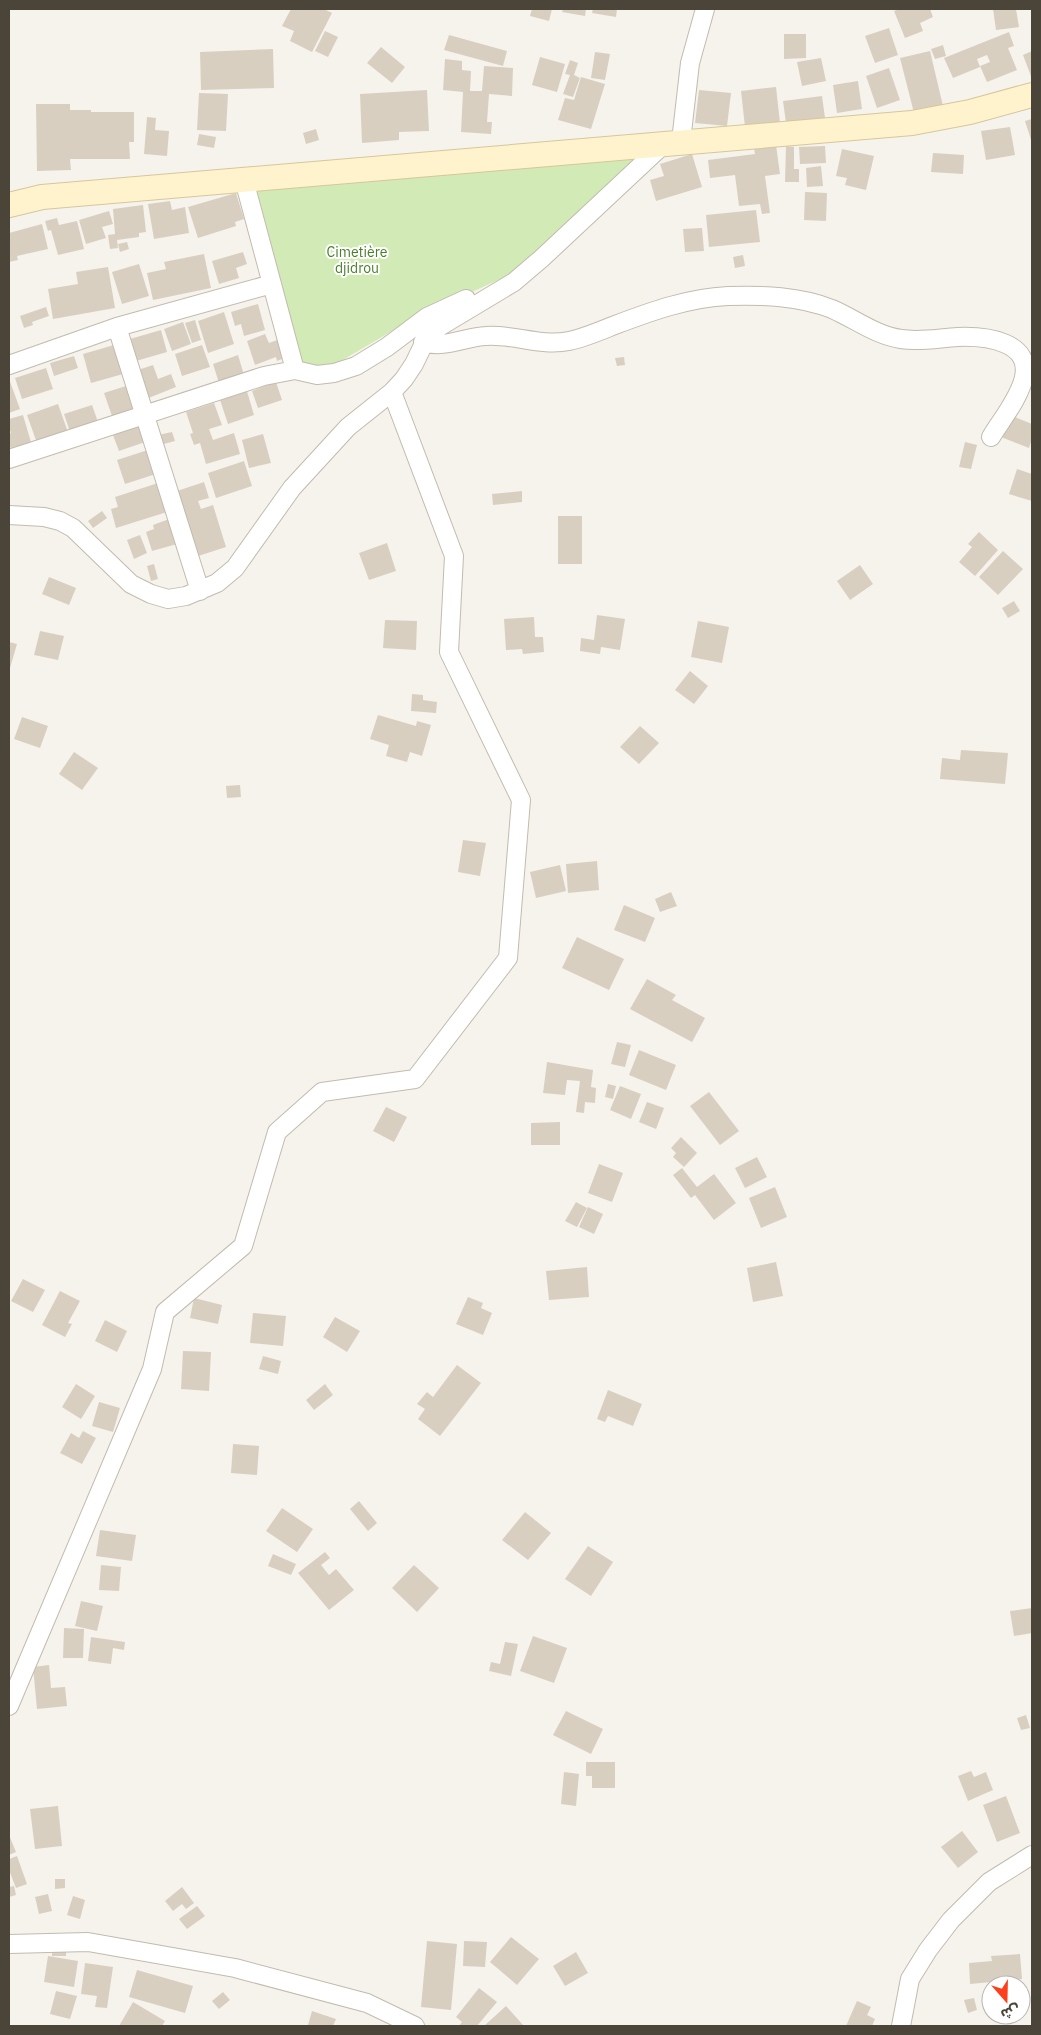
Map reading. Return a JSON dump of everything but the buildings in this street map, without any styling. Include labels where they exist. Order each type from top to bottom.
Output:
[{"type":"street","points":[[9,515],[34,516],[60,521],[82,536],[130,584],[151,594],[168,599],[186,596],[217,583],[235,568],[292,488],[348,427],[392,392],[404,379],[414,364],[429,332],[514,282],[673,142],[690,63],[705,9]]},
{"type":"street","points":[[9,205],[42,197],[912,123],[970,112],[1032,95]]},
{"type":"street","points":[[244,180],[295,370]]},
{"type":"street","points":[[9,365],[117,327],[272,284]]},
{"type":"street","points":[[423,342],[432,345],[501,335],[544,343],[560,342],[581,338],[679,303],[727,296],[786,297],[811,301],[834,310],[883,335],[901,339],[980,338],[1003,342],[1015,349],[1024,363],[1028,377],[990,437]]},
{"type":"street","points":[[9,459],[264,376],[295,370],[317,375],[334,373],[356,366],[387,347],[427,317],[442,309],[465,299],[474,298],[481,301]]},
{"type":"street","points":[[117,327],[200,591]]},
{"type":"street","points":[[9,1706],[152,1368],[165,1312],[243,1246],[277,1132],[322,1092],[414,1080],[508,958],[521,800],[448,652],[454,556],[392,392]]},
{"type":"street","points":[[901,2026],[910,1979],[928,1950],[951,1920],[989,1882],[1032,1855]]},
{"type":"street","points":[[9,1944],[88,1942],[236,1968],[367,2003],[415,2026]]},
{"type":"green space","name":"Cimetière djidrou","points":[[653,149],[514,273],[414,318],[336,364],[304,370],[257,191]]}]
